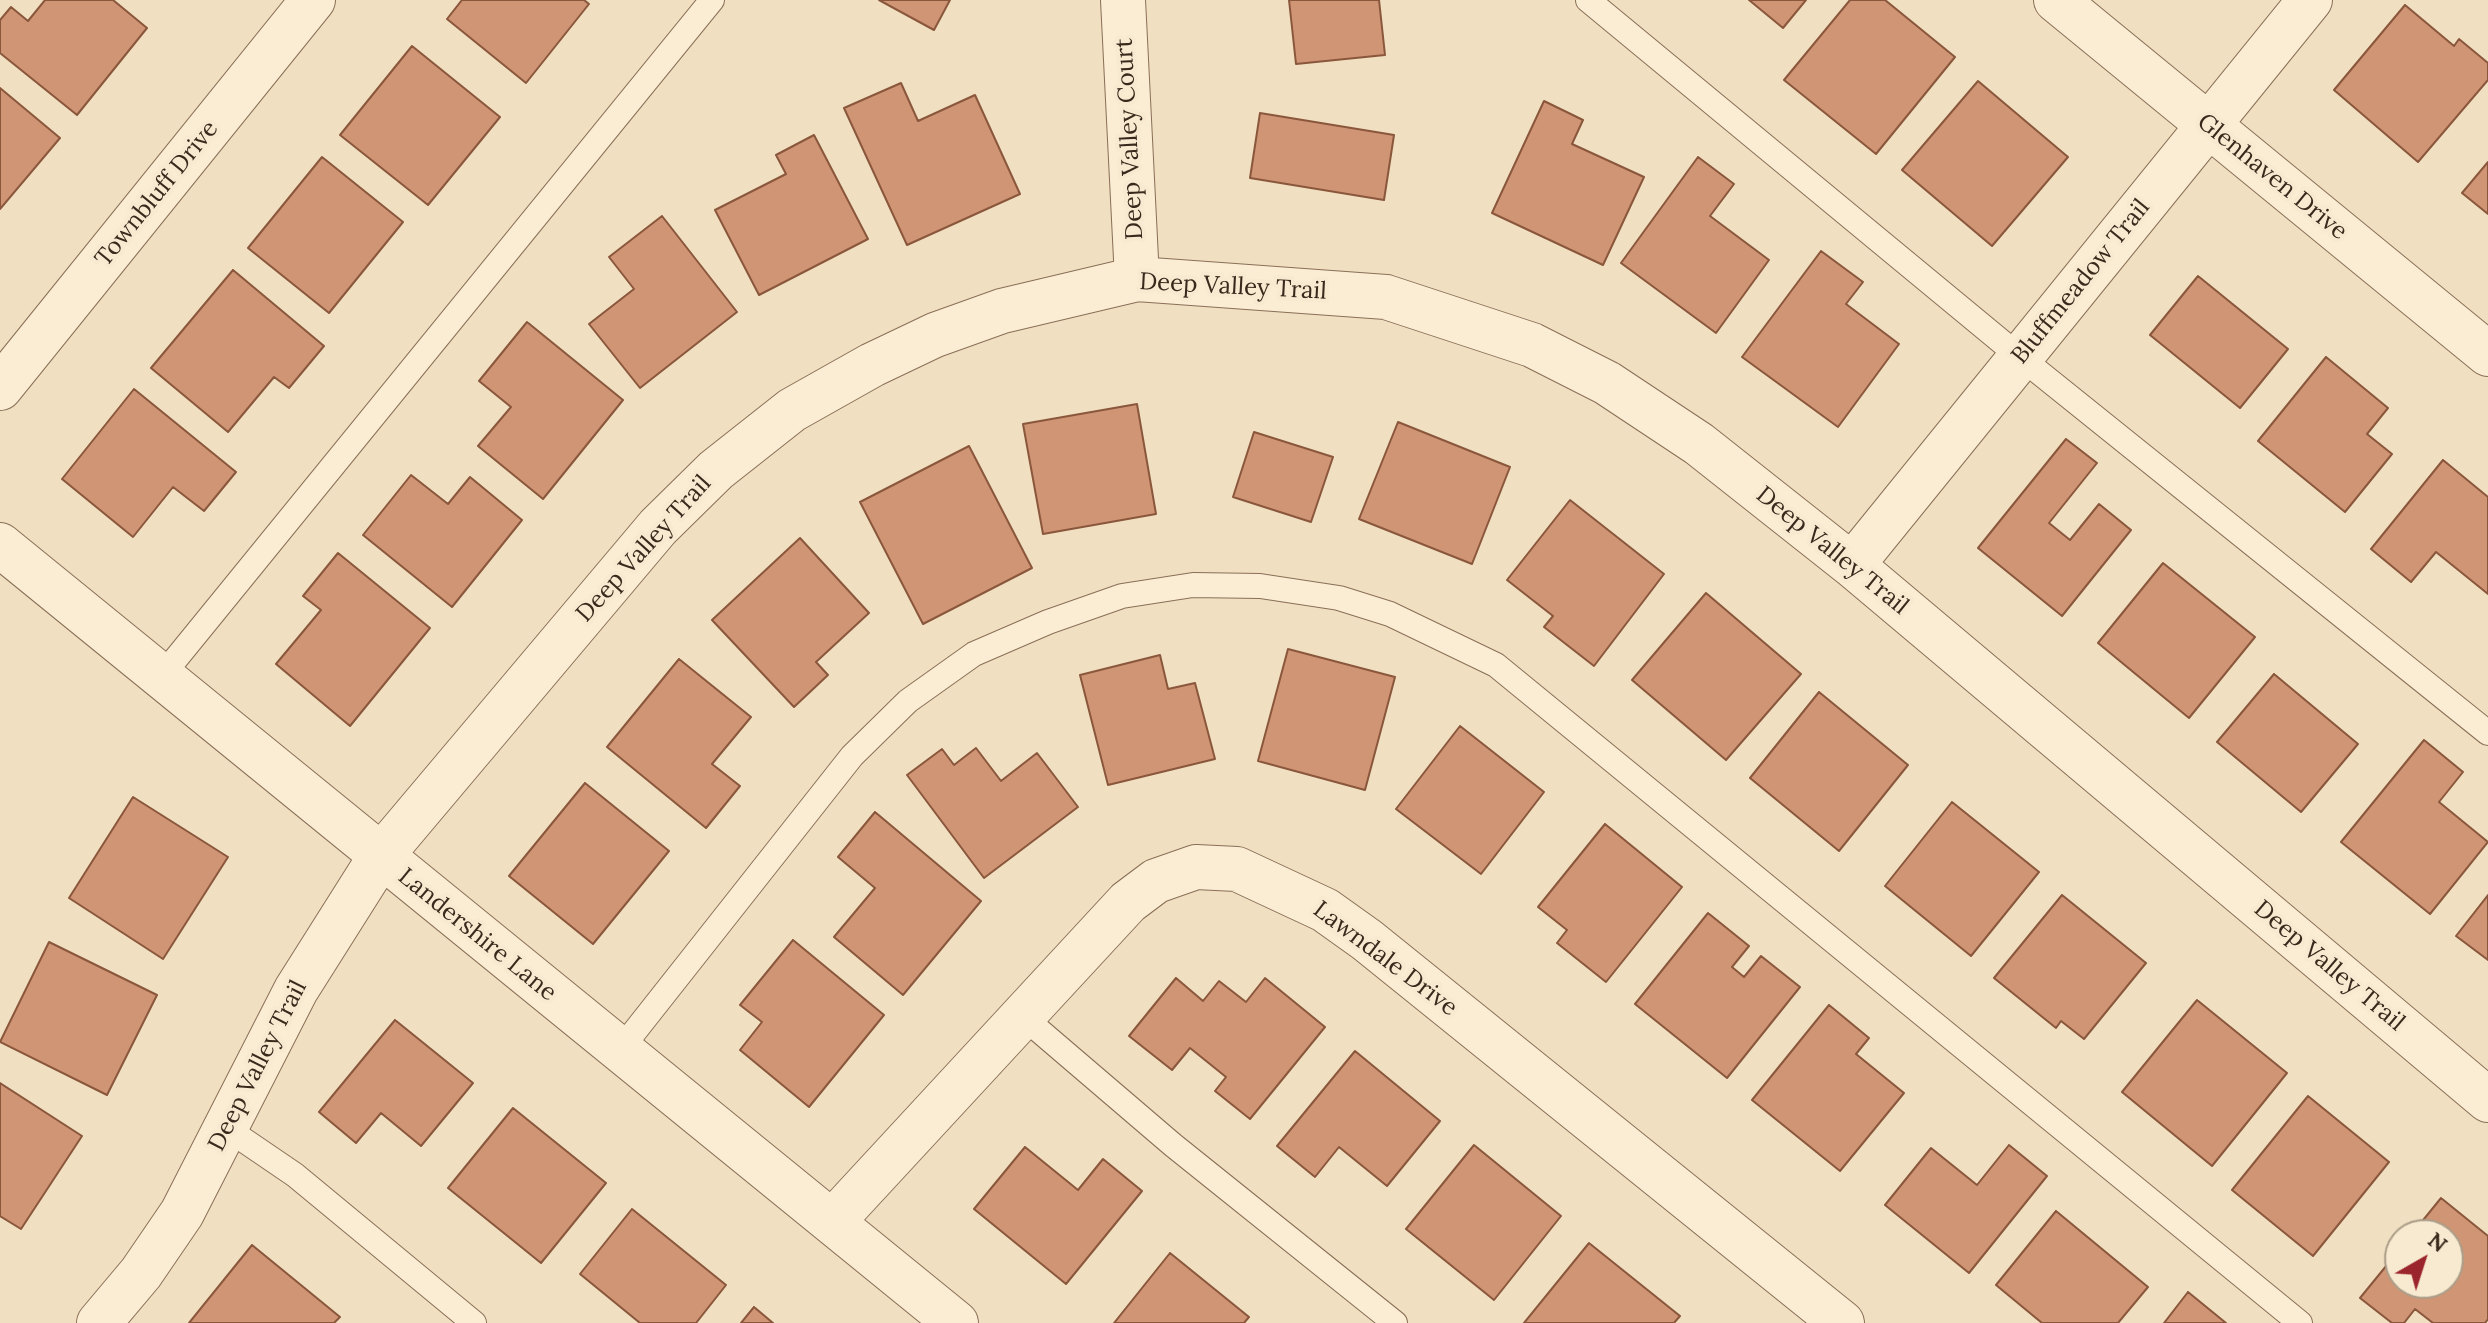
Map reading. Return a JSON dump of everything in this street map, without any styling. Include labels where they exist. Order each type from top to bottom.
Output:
[{"type":"street","name":"Townbluff Drive","points":[[0,388],[313,0]]},
{"type":"street","name":"Deep Valley Court","points":[[1123,0],[1137,279]]},
{"type":"street","name":"Glenhaven Drive","points":[[2056,0],[2488,354]]},
{"type":"street","name":"Bluffmeadow Trail","points":[[1852,565],[2310,0]]},
{"type":"street","name":"Deep Valley Trail","points":[[99,1323],[141,1273],[182,1213],[296,990],[380,857],[658,527],[716,470],[792,410],[872,365],[935,335],[1002,311],[1137,279],[1386,297],[1532,345],[1607,383],[1699,444],[1852,565],[2488,1100]]},
{"type":"street","name":"Landershire Lane","points":[[0,545],[956,1323]]},
{"type":"street","name":"Lawndale Drive","points":[[833,1221],[1128,902],[1156,881],[1196,867],[1237,869],[1325,910],[1367,940],[1842,1323]]},
{"type":"lane","points":[[161,677],[712,0]]},
{"type":"lane","points":[[1588,0],[2020,357],[2488,733]]},
{"type":"lane","points":[[620,1050],[852,756],[908,701],[974,654],[1048,622],[1122,596],[1193,585],[1260,586],[1339,598],[1390,614],[1496,665],[2300,1323]]},
{"type":"lane","points":[[1021,1015],[1173,1145],[1395,1323]]},
{"type":"lane","points":[[226,1128],[295,1175],[474,1323]]},
{"type":"building","points":[[45,0],[113,0],[147,28],[77,115],[0,53],[0,20],[11,7],[28,21]]},
{"type":"building","points":[[462,0],[584,0],[589,4],[526,83],[447,19]]},
{"type":"building","points":[[879,0],[950,0],[934,30]]},
{"type":"building","points":[[1289,0],[1379,0],[1385,55],[1296,64]]},
{"type":"building","points":[[1749,0],[1806,0],[1783,28]]},
{"type":"building","points":[[1850,0],[1885,0],[1955,57],[1876,154],[1784,80]]},
{"type":"building","points":[[2405,5],[2454,46],[2459,39],[2488,63],[2488,80],[2418,162],[2334,90]]},
{"type":"building","points":[[412,46],[500,117],[428,205],[340,135]]},
{"type":"building","points":[[1978,81],[2068,157],[1992,246],[1902,170]]},
{"type":"building","points":[[901,83],[918,121],[975,95],[1020,194],[907,245],[844,108]]},
{"type":"building","points":[[0,88],[60,138],[0,209]]},
{"type":"building","points":[[1544,101],[1583,120],[1572,144],[1644,177],[1603,265],[1492,213]]},
{"type":"building","points":[[1260,113],[1394,135],[1384,200],[1250,178]]},
{"type":"building","points":[[814,135],[868,239],[759,295],[715,210],[786,174],[776,155]]},
{"type":"building","points":[[322,157],[403,222],[329,313],[248,248]]},
{"type":"building","points":[[1698,157],[1734,184],[1710,216],[1769,260],[1716,333],[1621,263]]},
{"type":"building","points":[[2488,162],[2488,214],[2462,193]]},
{"type":"building","points":[[662,216],[737,312],[640,388],[589,324],[634,289],[609,257]]},
{"type":"building","points":[[1821,251],[1863,282],[1846,304],[1899,344],[1838,427],[1742,357]]},
{"type":"building","points":[[233,270],[324,346],[289,388],[274,377],[228,432],[151,368]]},
{"type":"building","points":[[2198,276],[2288,349],[2240,408],[2150,335]]},
{"type":"building","points":[[527,322],[623,400],[543,499],[478,446],[511,407],[479,381]]},
{"type":"building","points":[[2326,357],[2388,408],[2367,434],[2392,454],[2345,512],[2258,441]]},
{"type":"building","points":[[134,389],[236,472],[204,511],[173,487],[133,537],[62,479]]},
{"type":"building","points":[[1137,404],[1156,514],[1043,534],[1023,424]]},
{"type":"building","points":[[1398,422],[1510,467],[1472,564],[1359,519]]},
{"type":"building","points":[[1254,432],[1333,457],[1311,522],[1233,497]]},
{"type":"building","points":[[2066,439],[2097,463],[2049,523],[2070,540],[2099,504],[2131,530],[2062,616],[1978,548]]},
{"type":"building","points":[[969,446],[1032,568],[923,624],[860,502]]},
{"type":"building","points":[[2443,460],[2488,497],[2488,594],[2436,552],[2411,582],[2371,549]]},
{"type":"building","points":[[411,475],[448,504],[470,477],[522,520],[452,607],[363,535]]},
{"type":"building","points":[[1570,500],[1664,574],[1594,666],[1544,627],[1553,616],[1507,580]]},
{"type":"building","points":[[800,538],[869,613],[816,662],[828,675],[794,707],[712,620]]},
{"type":"building","points":[[338,553],[430,628],[350,726],[276,664],[321,610],[303,596]]},
{"type":"building","points":[[2163,563],[2255,637],[2189,718],[2098,643]]},
{"type":"building","points":[[1706,593],[1801,674],[1726,760],[1632,680]]},
{"type":"building","points":[[1288,649],[1395,677],[1365,790],[1258,761]]},
{"type":"building","points":[[1160,655],[1168,689],[1195,683],[1215,759],[1108,785],[1080,675]]},
{"type":"building","points":[[679,659],[751,717],[712,764],[740,786],[706,828],[607,747]]},
{"type":"building","points":[[2274,674],[2358,744],[2301,812],[2217,742]]},
{"type":"building","points":[[1819,692],[1908,765],[1839,851],[1750,778]]},
{"type":"building","points":[[1460,726],[1544,792],[1481,874],[1396,809]]},
{"type":"building","points":[[2424,740],[2463,772],[2439,802],[2488,842],[2430,914],[2341,842]]},
{"type":"building","points":[[976,748],[1001,781],[1037,753],[1078,807],[984,878],[907,775],[942,749],[954,765]]},
{"type":"building","points":[[585,783],[669,851],[593,944],[509,876]]},
{"type":"building","points":[[133,797],[228,857],[163,959],[69,898]]},
{"type":"building","points":[[1952,802],[2039,872],[1971,956],[1885,886]]},
{"type":"building","points":[[875,812],[981,901],[903,995],[834,937],[875,888],[838,857]]},
{"type":"building","points":[[1605,824],[1682,887],[1606,982],[1557,943],[1567,930],[1538,907]]},
{"type":"building","points":[[2062,895],[2146,963],[2084,1039],[2061,1021],[2056,1028],[1994,978]]},
{"type":"building","points":[[2488,895],[2488,960],[2456,936]]},
{"type":"building","points":[[1708,913],[1749,946],[1732,967],[1744,977],[1761,956],[1800,987],[1727,1078],[1635,1004]]},
{"type":"building","points":[[793,940],[884,1015],[809,1107],[740,1050],[762,1022],[740,1005]]},
{"type":"building","points":[[49,942],[157,995],[107,1095],[0,1042]]},
{"type":"building","points":[[1176,978],[1203,1001],[1219,981],[1246,1002],[1265,978],[1325,1027],[1250,1119],[1215,1091],[1226,1077],[1190,1048],[1172,1070],[1129,1036]]},
{"type":"building","points":[[2197,1000],[2287,1073],[2212,1166],[2122,1092]]},
{"type":"building","points":[[1829,1005],[1869,1038],[1856,1054],[1904,1093],[1840,1171],[1752,1100]]},
{"type":"building","points":[[395,1020],[473,1083],[421,1146],[381,1113],[356,1143],[319,1112]]},
{"type":"building","points":[[1355,1051],[1440,1121],[1387,1186],[1339,1147],[1315,1177],[1277,1146]]},
{"type":"building","points":[[0,1083],[82,1136],[21,1229],[0,1216]]},
{"type":"building","points":[[2308,1096],[2389,1162],[2313,1256],[2232,1190]]},
{"type":"building","points":[[513,1108],[606,1183],[541,1263],[448,1188]]},
{"type":"building","points":[[1474,1145],[1561,1216],[1494,1300],[1406,1229]]},
{"type":"building","points":[[2009,1145],[2047,1176],[1969,1273],[1885,1205],[1931,1148],[1977,1185]]},
{"type":"building","points":[[1025,1147],[1078,1190],[1103,1159],[1142,1191],[1066,1284],[974,1209]]},
{"type":"building","points":[[2441,1198],[2488,1236],[2488,1319],[2485,1323],[2433,1323],[2415,1309],[2404,1323],[2392,1323],[2360,1298],[2384,1269],[2384,1299],[2464,1299],[2464,1219],[2424,1219]]},
{"type":"building","points":[[632,1209],[726,1285],[696,1323],[640,1323],[580,1274]]},
{"type":"building","points":[[2056,1211],[2148,1287],[2118,1323],[2042,1323],[1996,1285]]},
{"type":"building","points":[[1589,1243],[1680,1316],[1674,1323],[1524,1323]]},
{"type":"building","points":[[252,1245],[340,1317],[334,1323],[189,1323]]},
{"type":"building","points":[[1170,1253],[1249,1317],[1244,1323],[1114,1323]]},
{"type":"building","points":[[2188,1292],[2226,1323],[2164,1323]]},
{"type":"building","points":[[754,1307],[773,1323],[741,1323]]}]
